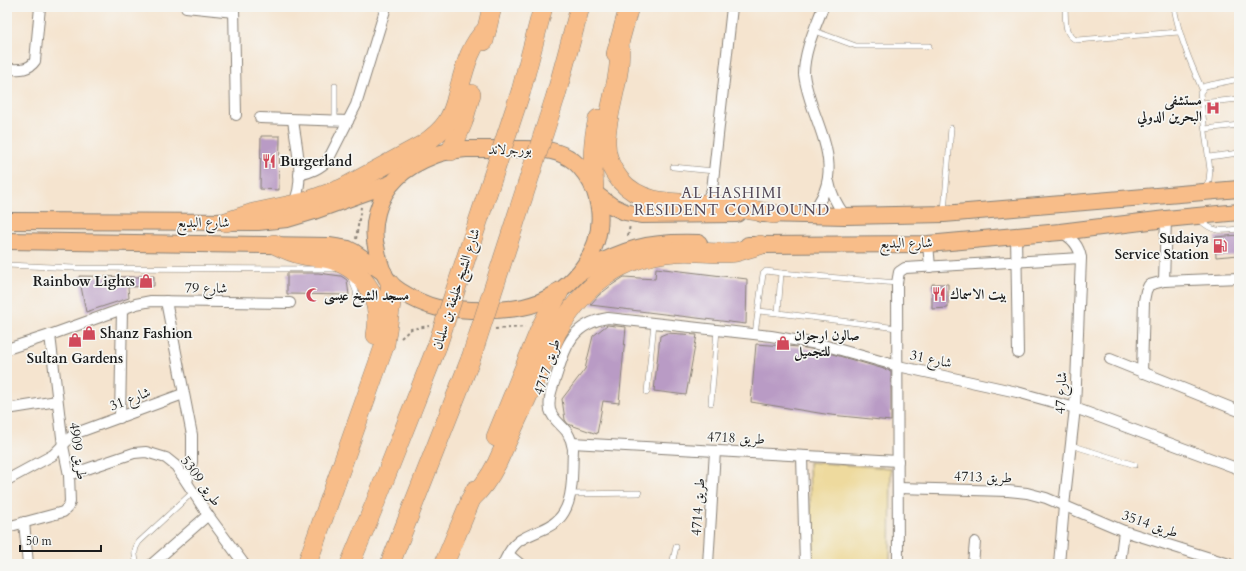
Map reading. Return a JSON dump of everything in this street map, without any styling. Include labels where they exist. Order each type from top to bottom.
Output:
[{"type":"highway","points":[[451,151],[468,106],[492,7]]},
{"type":"highway","name":"شارع الشيخ خليفة بن سلمان","points":[[350,564],[437,346],[521,91],[543,7]]},
{"type":"highway","points":[[390,564],[471,358],[556,95],[580,7]]},
{"type":"highway","points":[[596,191],[592,156],[595,128],[629,7]]},
{"type":"highway","points":[[226,222],[253,213],[322,196],[341,189],[422,145],[447,123],[453,112],[470,54],[479,36],[487,29]]},
{"type":"highway","points":[[619,42],[621,55],[606,139],[610,165],[625,185],[636,194],[648,199],[665,202],[711,200],[774,214]]},
{"type":"highway","points":[[274,244],[289,251],[332,260],[346,266],[359,275],[368,287],[375,300],[378,315],[377,330],[367,372],[365,401]]},
{"type":"highway","points":[[470,500],[490,477],[557,332],[566,316],[587,290],[613,271],[643,258],[677,252],[737,252],[760,245]]},
{"type":"highway","points":[[307,563],[365,401],[387,332],[391,304],[387,278]]},
{"type":"highway","points":[[444,564],[540,328],[559,292]]},
{"type":"main road","name":"بورجرلاند","points":[[466,149],[544,149],[558,152],[571,158],[579,166],[596,191],[600,218],[597,240],[588,261],[578,274],[559,292],[541,302],[525,307],[500,311],[438,308],[419,302],[387,278],[376,246],[374,233],[379,206],[385,194],[397,177],[418,163],[436,154],[451,151],[466,149]]},
{"type":"main road","name":"شارع البديع","points":[[7,221],[258,222],[287,219],[330,206],[392,183]]},
{"type":"main road","name":"شارع البديع","points":[[596,191],[612,206],[641,215],[810,214],[845,216],[944,214],[1239,189]]},
{"type":"main road","name":"شارع البديع","points":[[578,274],[609,257],[626,250],[650,244],[674,242],[760,245],[928,244],[1060,232],[1239,212]]},
{"type":"main road","name":"شارع البديع","points":[[7,241],[329,246],[348,249],[354,252],[387,278]]},
{"type":"street","points":[[7,69],[25,69],[35,60],[40,7]]},
{"type":"street","points":[[186,7],[234,10],[236,115]]},
{"type":"street","points":[[300,179],[324,165],[348,121],[361,90],[386,7]]},
{"type":"street","points":[[711,200],[732,7]]},
{"type":"street","points":[[810,214],[823,198],[828,179],[829,165],[827,151],[806,87],[804,75],[804,63],[807,52],[823,7]]},
{"type":"street","points":[[260,118],[348,121]]},
{"type":"street","points":[[293,120],[300,179],[298,194],[293,204]]},
{"type":"street","points":[[300,179],[310,191],[322,196]]},
{"type":"street","points":[[828,179],[833,197],[845,216]]},
{"type":"street","points":[[1164,281],[1166,219]]},
{"type":"street","name":"شارع 47","points":[[1059,564],[1075,408],[1081,258],[1080,252],[1074,242],[1065,234],[1060,232]]},
{"type":"street","points":[[1016,235],[1018,352]]},
{"type":"street","points":[[928,244],[930,267]]},
{"type":"street","points":[[898,564],[898,275],[905,268],[1081,258]]},
{"type":"street","points":[[1142,373],[1144,301],[1149,285],[1164,281],[1239,278]]},
{"type":"street","points":[[166,301],[183,394],[190,422],[193,448],[191,468],[187,482]]},
{"type":"street","name":"شارع 79","points":[[7,349],[122,309],[144,303],[166,301],[290,303]]},
{"type":"street","points":[[120,418],[122,309]]},
{"type":"street","name":"شارع 31","points":[[608,318],[755,334],[823,345],[898,366],[1017,392],[1075,408],[1239,469]]},
{"type":"street","name":"طريق 4717","points":[[572,443],[567,432],[553,417],[550,394],[569,341],[582,327],[594,321],[608,318]]},
{"type":"street","name":"طريق 4909","points":[[7,527],[59,513],[66,510],[70,502],[69,475],[63,446],[50,335]]},
{"type":"street","points":[[1110,359],[1239,411]]},
{"type":"street","name":"شارع 31","points":[[8,477],[53,455],[68,440],[78,433],[183,394]]},
{"type":"street","points":[[7,410],[57,401]]},
{"type":"street","points":[[503,564],[513,547],[523,538],[551,526],[564,512],[570,494],[573,449],[572,443]]},
{"type":"street","name":"طريق 4718","points":[[572,443],[898,461]]},
{"type":"street","name":"طريق 4714","points":[[708,564],[715,451]]},
{"type":"street","name":"طريق 5309","points":[[69,475],[134,453],[146,452],[166,458],[176,466],[208,515],[244,564]]},
{"type":"street","points":[[802,456],[805,564]]},
{"type":"street","name":"طريق 4713","points":[[898,488],[1008,491],[1027,493],[1046,498],[1064,506]]},
{"type":"street","name":"طريق 3514","points":[[1064,506],[1124,531],[1229,564]]},
{"type":"street","points":[[152,564],[208,515]]},
{"type":"street","points":[[24,522],[28,564]]},
{"type":"street","points":[[1120,564],[1124,531]]},
{"type":"street","points":[[973,564],[975,542]]},
{"type":"street","points":[[508,554],[520,564]]},
{"type":"lane","points":[[1066,7],[1067,32],[1072,39],[1077,40],[1179,32]]},
{"type":"lane","points":[[1174,7],[1179,32],[1202,89]]},
{"type":"lane","points":[[814,31],[856,46],[929,46]]},
{"type":"lane","points":[[1202,192],[1210,176],[1209,157],[1200,93],[1205,86],[1210,84],[1239,79]]},
{"type":"lane","points":[[335,86],[335,121]]},
{"type":"lane","points":[[1201,103],[1239,99]]},
{"type":"lane","points":[[1205,129],[1239,125]]},
{"type":"lane","points":[[944,214],[951,128]]},
{"type":"lane","points":[[1209,157],[1239,154]]},
{"type":"lane","points":[[673,168],[714,171]]},
{"type":"lane","points":[[1197,216],[1206,227],[1218,231],[1239,229]]},
{"type":"lane","points":[[7,265],[74,268],[334,269],[347,271],[356,291],[357,302]]},
{"type":"lane","points":[[755,334],[763,274],[766,271],[897,283]]},
{"type":"lane","points":[[778,313],[781,273]]},
{"type":"lane","points":[[758,311],[897,328]]},
{"type":"lane","points":[[647,392],[654,323]]},
{"type":"lane","points":[[711,403],[717,330]]},
{"type":"lane","points":[[1071,445],[1135,465]]},
{"type":"lane","points":[[138,564],[134,555],[136,546],[139,542],[193,492]]},
{"type":"lane","points":[[570,494],[639,493]]},
{"type":"lane","points":[[672,564],[676,547]]},
{"type":"path","points":[[354,252],[363,194]]},
{"type":"path","points":[[626,250],[632,213]]},
{"type":"sand","points":[[809,462],[891,468],[890,564],[812,564]]},
{"type":"building","points":[[261,136],[280,136],[279,190],[260,189]]},
{"type":"building","points":[[1239,235],[1239,255],[1216,257],[1215,237]]},
{"type":"building","points":[[656,268],[747,279],[746,324],[590,305],[599,295],[624,277],[655,279]]},
{"type":"building","points":[[287,273],[318,273],[341,276],[347,280],[349,295],[287,294]]},
{"type":"building","points":[[79,276],[154,276],[154,286],[128,287],[129,298],[86,312]]},
{"type":"building","points":[[932,284],[948,284],[948,308],[932,309]]},
{"type":"building","points":[[607,325],[626,327],[619,403],[603,401],[597,434],[568,424],[565,420],[562,399],[585,369],[593,336]]},
{"type":"building","points":[[667,333],[697,335],[686,395],[654,391],[660,336]]},
{"type":"building","points":[[756,344],[799,347],[822,351],[891,371],[891,421],[831,415],[751,402]]},
{"type":"place","name":"مستشفى البحرين الدولي","points":[[1213,108]]},
{"type":"place","name":"Burgerland","points":[[269,161]]},
{"type":"place","name":"Sudaiya Service Station","points":[[1220,246]]},
{"type":"place","name":"Rainbow Lights","points":[[146,281]]},
{"type":"place","name":"بيت الاسماك","points":[[939,294]]},
{"type":"place","name":"مسجد الشيخ عيسى","points":[[313,295]]},
{"type":"place","name":"Shanz Fashion","points":[[89,333]]},
{"type":"place","name":"Sultan Gardens","points":[[75,340]]},
{"type":"place","name":"صالون ارجوان للتجميل","points":[[783,343]]},
{"type":"district","name":"AL HASHIMI RESIDENT COMPOUND","points":[[732,202]]}]
